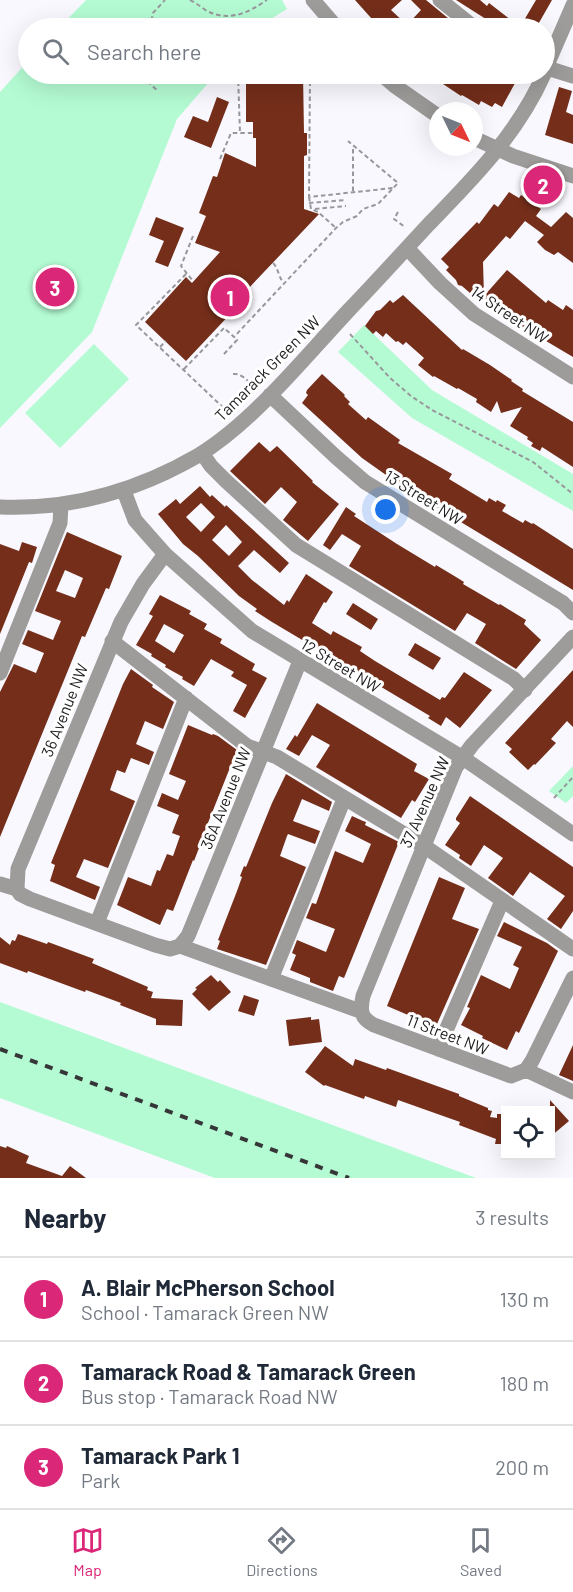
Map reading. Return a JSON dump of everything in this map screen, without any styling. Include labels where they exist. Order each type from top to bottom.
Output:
[{"type":"street","points":[[314,0],[329,18]]},
{"type":"street","points":[[440,0],[462,18]]},
{"type":"street","name":"Tamarack Green NW","points":[[555,47],[573,5]]},
{"type":"street","points":[[555,72],[573,76]]},
{"type":"street","points":[[394,84],[429,110]]},
{"type":"street","name":"Tamarack Green NW","points":[[0,507],[31,508],[61,505],[124,491],[153,479],[201,453],[242,422],[262,394],[407,248],[498,150],[523,114],[538,84]]},
{"type":"street","points":[[483,142],[528,162],[573,176]]},
{"type":"street","name":"14 Street NW","points":[[407,248],[474,314],[573,377]]},
{"type":"street","name":"13 Street NW","points":[[262,394],[365,482],[563,603],[573,613]]},
{"type":"street","points":[[201,453],[226,482],[296,545],[514,680],[525,690]]},
{"type":"street","name":"12 Street NW","points":[[124,491],[135,520],[165,554],[252,631],[463,758],[573,834]]},
{"type":"street","points":[[0,673],[60,522],[61,505]]},
{"type":"street","name":"36 Avenue NW","points":[[17,890],[18,869],[112,641],[132,602],[165,554]]},
{"type":"street","name":"37 Avenue NW","points":[[361,1012],[363,996],[453,773],[472,745],[573,637]]},
{"type":"street","points":[[112,641],[247,746],[277,757],[424,846],[573,949]]},
{"type":"street","name":"36A Avenue NW","points":[[180,946],[188,936],[300,661]]},
{"type":"street","points":[[97,923],[186,698]]},
{"type":"street","points":[[271,979],[344,799]]},
{"type":"street","points":[[0,884],[17,890],[24,897],[166,948],[180,946]]},
{"type":"street","points":[[438,1049],[502,901]]},
{"type":"street","name":"11 Street NW","points":[[180,946],[361,1012],[364,1019],[374,1025],[504,1074],[517,1075],[526,1070]]},
{"type":"street","points":[[573,978],[526,1070],[573,1092]]},
{"type":"path","points":[[152,18],[153,13],[165,0]]},
{"type":"path","points":[[190,0],[205,10],[225,16],[240,14],[267,0]]},
{"type":"path","points":[[151,84],[157,90]]},
{"type":"path","points":[[238,84],[240,133]]},
{"type":"path","points":[[310,84],[309,200],[311,209],[315,209],[336,228]]},
{"type":"path","points":[[220,159],[231,133],[253,133]]},
{"type":"path","points":[[234,336],[336,228],[346,220],[357,216],[363,209],[381,203],[398,183],[348,141]]},
{"type":"path","points":[[353,145],[353,191]]},
{"type":"path","points":[[302,202],[353,191],[393,188]]},
{"type":"path","points":[[309,200],[345,200]]},
{"type":"path","points":[[315,209],[346,206]]},
{"type":"path","points":[[398,212],[394,214],[396,221],[407,230]]},
{"type":"path","points":[[193,236],[181,266],[193,281]]},
{"type":"path","points":[[273,263],[284,283]]},
{"type":"path","points":[[186,274],[136,325],[230,414]]},
{"type":"path","points":[[184,369],[224,328],[237,340],[224,354]]},
{"type":"path","points":[[350,334],[390,378],[411,396],[432,410],[533,462],[573,494]]},
{"type":"path","points":[[160,347],[166,341]]},
{"type":"path","points":[[235,373],[262,394]]},
{"type":"path","points":[[554,798],[573,777]]},
{"type":"green space","points":[[86,0],[282,0],[287,9],[272,18],[69,18]]},
{"type":"green space","points":[[18,72],[18,84],[207,84],[177,119],[92,332],[0,428],[0,92]]},
{"type":"green space","points":[[364,325],[432,390],[573,474],[573,511],[412,418],[338,352]]},
{"type":"green space","points":[[94,344],[129,379],[60,448],[25,413]]},
{"type":"green space","points":[[573,766],[573,796],[566,803],[549,791]]},
{"type":"green space","points":[[0,1002],[476,1178],[215,1178],[0,1098]]},
{"type":"building","points":[[355,0],[402,0],[391,10],[400,18],[371,18]]},
{"type":"building","points":[[411,0],[426,0],[448,18],[414,18],[421,10]]},
{"type":"building","points":[[456,0],[480,0],[487,6],[489,3],[508,18],[484,18]]},
{"type":"building","points":[[536,0],[552,0],[542,18],[525,18]]},
{"type":"building","points":[[246,84],[303,84],[304,133],[307,133],[307,155],[304,156],[304,209],[319,214],[247,290],[250,293],[186,361],[145,322],[186,277],[192,283],[220,252],[195,243],[206,216],[199,213],[213,176],[217,177],[225,153],[256,167],[256,138],[253,138],[253,122],[246,122]]},
{"type":"building","points":[[443,84],[515,84],[502,107],[495,103],[492,107],[481,101],[474,102]]},
{"type":"building","points":[[559,87],[572,91],[566,112],[573,115],[573,144],[545,135]]},
{"type":"building","points":[[217,97],[229,102],[211,148],[184,137],[193,116],[208,122]]},
{"type":"building","points":[[509,192],[519,198],[521,195],[541,209],[536,216],[551,227],[566,212],[573,218],[573,263],[558,252],[554,255],[545,250],[537,242],[544,235],[525,221],[510,239],[506,236],[483,262],[484,296],[507,270],[546,303],[548,300],[563,310],[566,305],[573,310],[573,357],[514,322],[495,307],[493,309],[472,291],[470,293],[458,285],[446,270],[449,267],[441,259],[477,222],[479,224],[494,204],[498,207]]},
{"type":"building","points":[[156,217],[184,228],[168,267],[155,262],[164,241],[149,235]]},
{"type":"building","points":[[403,295],[462,350],[490,365],[512,380],[523,389],[522,391],[573,422],[573,467],[542,447],[540,451],[531,446],[533,443],[527,439],[528,437],[510,426],[522,407],[501,413],[497,401],[491,412],[476,402],[477,399],[433,377],[418,365],[424,358],[406,342],[403,345],[396,342],[386,333],[383,337],[376,331],[373,334],[365,326],[376,311],[390,300],[393,303]]},
{"type":"building","points":[[322,374],[345,395],[350,402],[348,404],[366,420],[368,417],[400,440],[398,443],[452,474],[449,479],[487,502],[489,498],[506,505],[502,511],[523,523],[525,520],[533,523],[573,549],[573,590],[403,487],[362,458],[302,403],[308,395],[307,390]]},
{"type":"building","points":[[259,442],[270,452],[277,446],[312,482],[339,504],[308,541],[283,520],[297,502],[281,487],[265,504],[230,471]]},
{"type":"building","points":[[200,486],[210,497],[212,495],[225,507],[226,505],[289,563],[280,573],[254,550],[238,566],[252,580],[284,605],[287,600],[289,602],[306,574],[333,592],[326,603],[324,602],[312,623],[331,635],[333,631],[362,647],[360,651],[440,700],[442,697],[445,698],[464,672],[492,690],[460,728],[446,717],[441,726],[428,718],[430,716],[255,611],[257,609],[239,596],[183,544],[158,514],[176,499],[180,504]],"holes":[[[201,503],[215,517],[201,532],[186,517]],[[226,525],[242,542],[229,556],[212,540]]]},
{"type":"building","points":[[346,507],[356,514],[354,516],[397,544],[526,620],[524,624],[541,640],[516,669],[475,643],[486,624],[467,613],[455,631],[349,566],[361,546],[342,534],[330,550],[323,545]]},
{"type":"building","points":[[67,532],[122,556],[109,589],[106,588],[85,637],[82,636],[0,837],[0,692],[14,664],[36,673],[44,653],[22,644],[28,630],[53,640],[61,621],[35,611]],"holes":[[[65,570],[83,578],[75,598],[56,591]]]},
{"type":"building","points":[[22,542],[37,547],[0,634],[0,544],[19,551]]},
{"type":"building","points":[[160,595],[191,611],[189,614],[207,624],[204,629],[222,639],[220,643],[255,664],[252,670],[267,678],[245,718],[233,711],[247,685],[231,676],[234,672],[211,659],[194,686],[165,667],[166,665],[151,656],[152,654],[136,645],[153,616],[149,614]],"holes":[[[164,624],[184,635],[174,653],[155,641]]]},
{"type":"building","points":[[353,603],[378,619],[371,630],[346,614]]},
{"type":"building","points":[[415,643],[441,658],[433,670],[408,655]]},
{"type":"building","points":[[131,669],[174,702],[163,729],[145,721],[136,744],[154,752],[149,765],[131,758],[125,773],[117,770],[110,790],[135,801],[108,868],[84,859],[76,877],[100,887],[95,900],[50,881],[55,865],[51,863]]},
{"type":"building","points":[[573,670],[573,727],[567,721],[551,739],[556,743],[528,770],[509,752],[512,749],[505,743]]},
{"type":"building","points":[[317,703],[417,764],[414,771],[429,779],[415,802],[412,800],[401,818],[316,767],[330,745],[312,735],[299,756],[286,749],[295,735],[297,737]]},
{"type":"building","points":[[188,725],[218,736],[237,750],[173,911],[167,909],[160,925],[117,905],[128,877],[151,886],[167,854],[173,856],[180,836],[172,833],[179,815],[157,806],[162,793],[178,800],[186,781],[169,774]]},
{"type":"building","points":[[286,774],[332,802],[329,811],[302,799],[293,821],[320,831],[315,844],[288,834],[287,836],[280,856],[306,867],[266,965],[217,949],[220,941],[218,940],[242,877],[240,876]]},
{"type":"building","points":[[470,796],[573,867],[573,911],[561,929],[547,919],[565,896],[530,872],[513,896],[488,878],[503,858],[484,845],[471,866],[445,845],[460,823],[456,818]]},
{"type":"building","points":[[352,816],[399,842],[344,978],[339,976],[333,991],[310,982],[310,978],[290,970],[296,955],[292,953],[297,940],[326,952],[335,929],[306,918],[312,903],[316,904],[335,851],[363,863],[371,844],[345,831]]},
{"type":"building","points":[[439,877],[465,888],[452,919],[479,929],[437,1024],[409,1012],[408,1015],[387,1006]]},
{"type":"building","points":[[504,922],[547,943],[558,951],[519,1033],[516,1031],[507,1050],[461,1025],[470,1008],[467,1007],[481,975],[510,989],[519,968],[513,965],[522,947],[497,936]]},
{"type":"building","points":[[18,934],[94,959],[92,963],[148,987],[147,990],[153,992],[151,998],[183,1000],[182,1026],[156,1025],[156,1019],[120,1005],[121,1003],[0,963],[0,937],[10,945]]},
{"type":"building","points":[[211,975],[218,982],[220,980],[231,992],[209,1011],[192,994],[197,989],[195,988]]},
{"type":"building","points":[[244,995],[259,1000],[254,1016],[238,1011]]},
{"type":"building","points":[[311,1017],[311,1020],[319,1019],[322,1042],[289,1046],[286,1020]]},
{"type":"building","points":[[573,1045],[573,1081],[559,1075]]},
{"type":"building","points":[[325,1046],[353,1066],[355,1059],[459,1094],[459,1096],[488,1108],[492,1111],[490,1117],[497,1118],[497,1114],[501,1114],[501,1144],[495,1144],[496,1139],[459,1125],[460,1122],[398,1100],[396,1107],[365,1096],[364,1099],[324,1086],[305,1072]]},
{"type":"building","points":[[550,1100],[569,1121],[555,1133],[555,1106],[550,1106]]},
{"type":"building","points":[[0,1146],[6,1148],[7,1146],[29,1156],[26,1163],[62,1176],[70,1166],[86,1178],[0,1178]]},
{"type":"railway","points":[[0,1049],[349,1178]]},
{"type":"place","name":"Tamarack Road & Tamarack Green","points":[[543,185]]},
{"type":"place","name":"Tamarack Park 1","points":[[55,287]]},
{"type":"place","name":"A. Blair McPherson School","points":[[230,297]]}]
